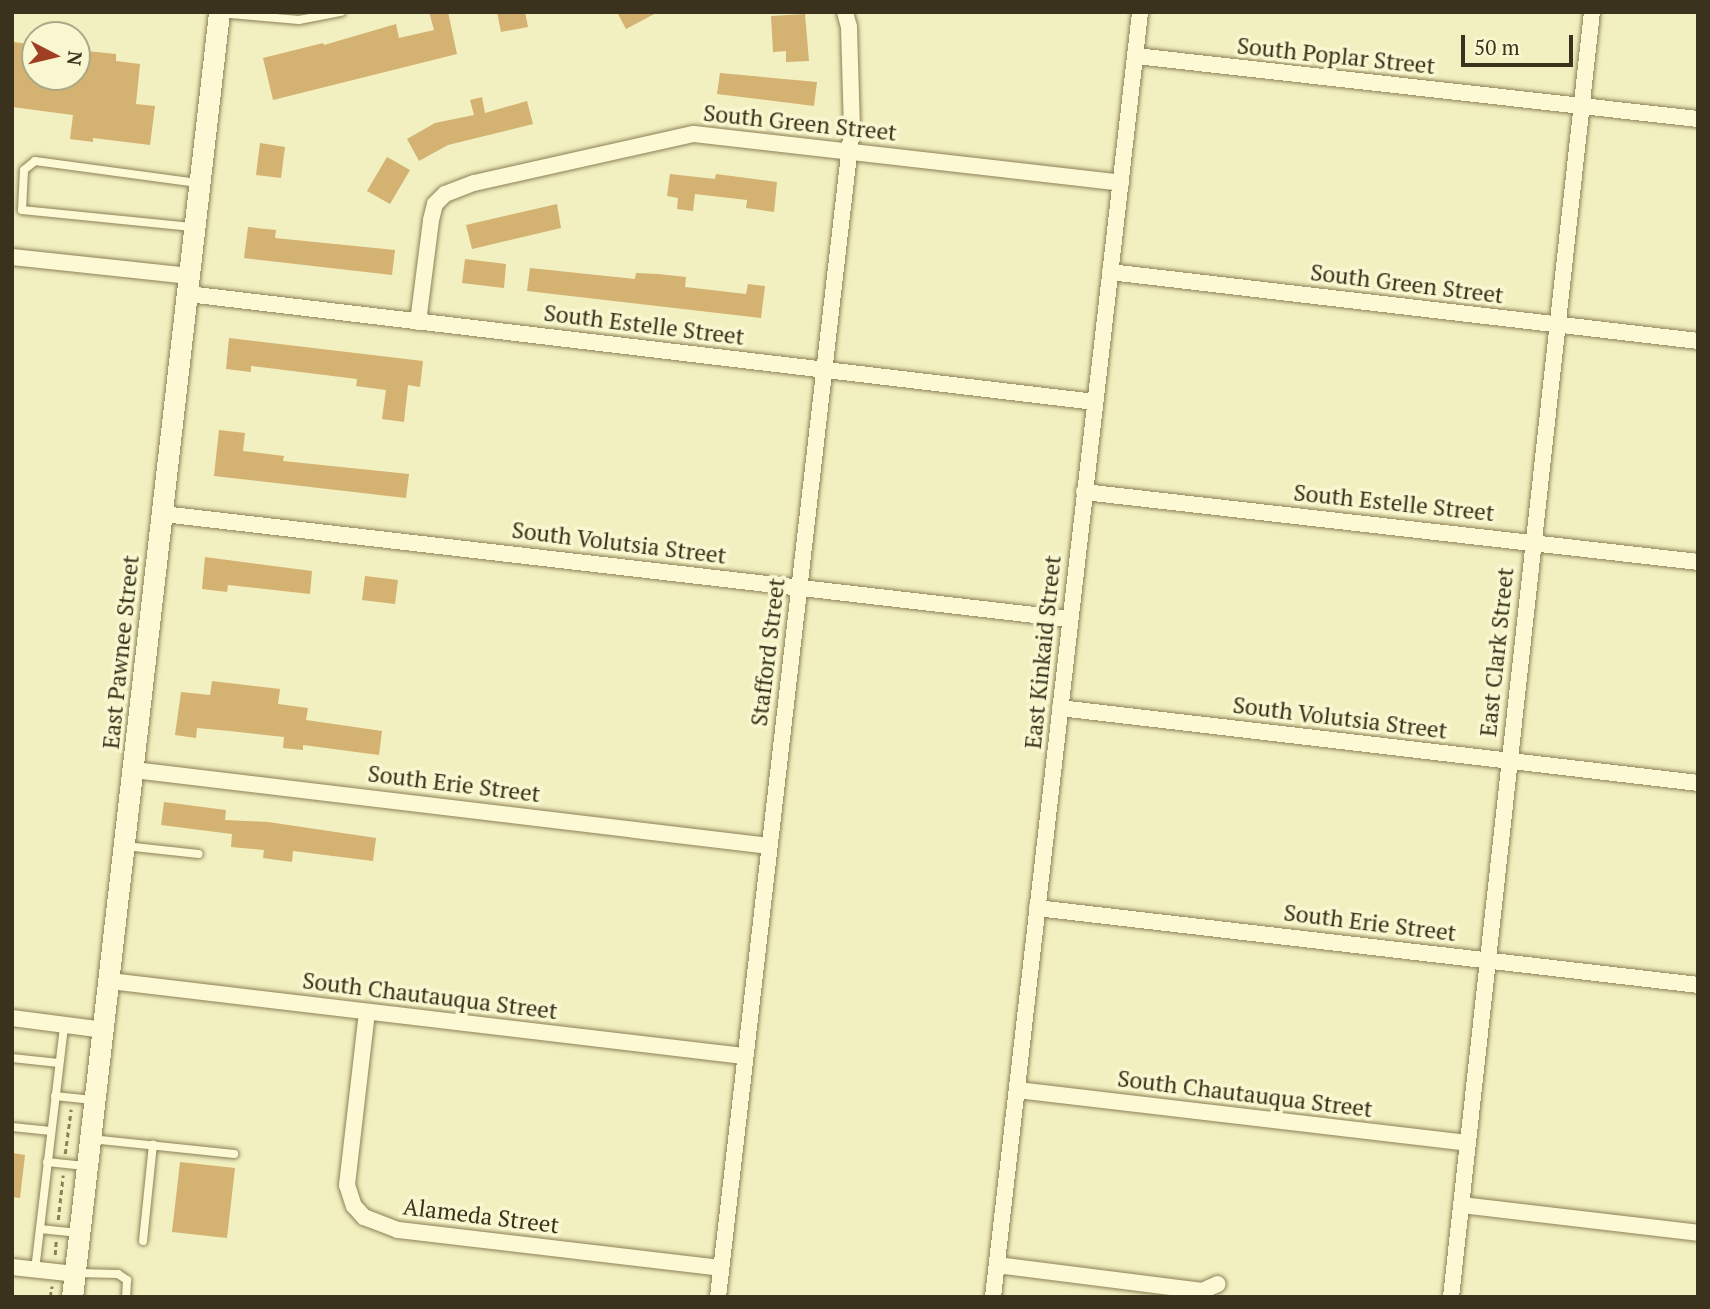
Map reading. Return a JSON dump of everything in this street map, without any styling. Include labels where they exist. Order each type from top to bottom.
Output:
[{"type":"main road","name":"East Pawnee Street","points":[[72,1297],[64,1273],[80,1233],[219,13]]},
{"type":"street","name":"Stafford Street","points":[[718,1297],[849,150],[851,116],[845,12]]},
{"type":"street","name":"East Kinkaid Street","points":[[993,1297],[1140,12]]},
{"type":"street","name":"East Clark Street","points":[[1451,1297],[1592,12]]},
{"type":"street","name":"South Poplar Street","points":[[1136,56],[1698,119]]},
{"type":"street","name":"South Green Street","points":[[418,322],[435,204],[456,189],[694,134],[1121,183]]},
{"type":"street","name":"South Estelle Street","points":[[12,257],[418,322],[1095,402]]},
{"type":"street","name":"South Green Street","points":[[1110,272],[1698,341]]},
{"type":"street","name":"South Estelle Street","points":[[1084,492],[1698,562]]},
{"type":"street","name":"South Volutsia Street","points":[[163,514],[1069,619]]},
{"type":"street","name":"South Volutsia Street","points":[[1060,708],[1698,783]]},
{"type":"street","name":"South Erie Street","points":[[134,770],[769,846]]},
{"type":"street","name":"South Erie Street","points":[[1037,908],[1698,985]]},
{"type":"street","name":"South Chautauqua Street","points":[[110,981],[744,1056]]},
{"type":"street","name":"Alameda Street","points":[[367,1012],[347,1185],[354,1206],[364,1217],[398,1230],[721,1268]]},
{"type":"street","points":[[12,1018],[104,1030]]},
{"type":"street","name":"South Chautauqua Street","points":[[1017,1090],[1468,1143]]},
{"type":"street","points":[[1461,1205],[1698,1233]]},
{"type":"street","points":[[996,1265],[1202,1291],[1218,1284]]},
{"type":"street","points":[[12,1267],[64,1273]]},
{"type":"lane","points":[[219,13],[299,20],[341,12]]},
{"type":"lane","points":[[195,227],[22,210],[24,170],[35,161],[200,183]]},
{"type":"lane","points":[[125,846],[199,854]]},
{"type":"lane","points":[[35,1270],[64,1025]]},
{"type":"lane","points":[[12,1058],[59,1063]]},
{"type":"lane","points":[[55,1096],[96,1101]]},
{"type":"lane","points":[[12,1127],[51,1131]]},
{"type":"lane","points":[[91,1139],[234,1154]]},
{"type":"lane","points":[[143,1241],[153,1146]]},
{"type":"lane","points":[[47,1161],[88,1166]]},
{"type":"lane","points":[[40,1229],[80,1233]]},
{"type":"lane","points":[[64,1273],[118,1274],[127,1280],[126,1297]]},
{"type":"path","points":[[50,1297],[64,1273],[57,1231],[72,1098]]},
{"type":"building","points":[[429,12],[448,12],[457,54],[273,100],[263,58],[323,43],[324,45],[396,24],[399,38],[434,30]]},
{"type":"building","points":[[497,12],[525,12],[528,27],[501,32]]},
{"type":"building","points":[[617,12],[658,12],[626,29]]},
{"type":"building","points":[[805,14],[809,61],[786,62],[786,51],[773,52],[771,16]]},
{"type":"building","points":[[14,42],[21,43],[21,91],[91,91],[91,51],[116,54],[116,61],[140,64],[136,104],[155,106],[150,145],[93,138],[93,142],[70,139],[73,115],[12,107]]},
{"type":"building","points":[[720,73],[817,82],[814,106],[717,94]]},
{"type":"building","points":[[482,97],[485,113],[527,101],[533,124],[448,145],[419,161],[407,139],[435,123],[474,115],[470,100]]},
{"type":"building","points":[[260,143],[285,147],[281,178],[256,175]]},
{"type":"building","points":[[387,157],[410,170],[390,204],[367,191]]},
{"type":"building","points":[[670,174],[715,179],[716,174],[777,182],[774,212],[746,208],[747,200],[695,194],[693,211],[677,209],[678,198],[667,196]]},
{"type":"building","points":[[557,204],[561,228],[472,249],[466,225]]},
{"type":"building","points":[[248,227],[276,230],[275,238],[395,250],[392,275],[244,258]]},
{"type":"building","points":[[465,259],[506,264],[504,288],[462,283]]},
{"type":"building","points":[[530,268],[635,279],[636,273],[686,277],[685,287],[746,294],[748,284],[765,286],[761,318],[527,291]]},
{"type":"building","points":[[229,338],[423,361],[420,387],[408,385],[404,422],[382,419],[386,390],[356,386],[357,379],[251,366],[251,372],[226,369]]},
{"type":"building","points":[[219,430],[245,433],[243,451],[284,456],[283,461],[409,474],[406,498],[214,476]]},
{"type":"building","points":[[205,557],[312,571],[310,594],[228,585],[227,592],[202,589]]},
{"type":"building","points":[[365,576],[398,580],[395,604],[362,600]]},
{"type":"building","points":[[212,681],[280,689],[278,704],[308,708],[306,720],[382,731],[379,755],[303,745],[303,750],[283,748],[284,737],[230,731],[197,728],[196,738],[175,735],[181,692],[210,695]]},
{"type":"building","points":[[164,802],[226,810],[225,820],[268,822],[376,838],[373,861],[293,851],[292,862],[263,858],[264,850],[231,847],[232,834],[161,825]]},
{"type":"building","points":[[12,1153],[25,1155],[20,1198],[12,1197]]},
{"type":"building","points":[[180,1162],[235,1168],[227,1238],[172,1232]]}]
